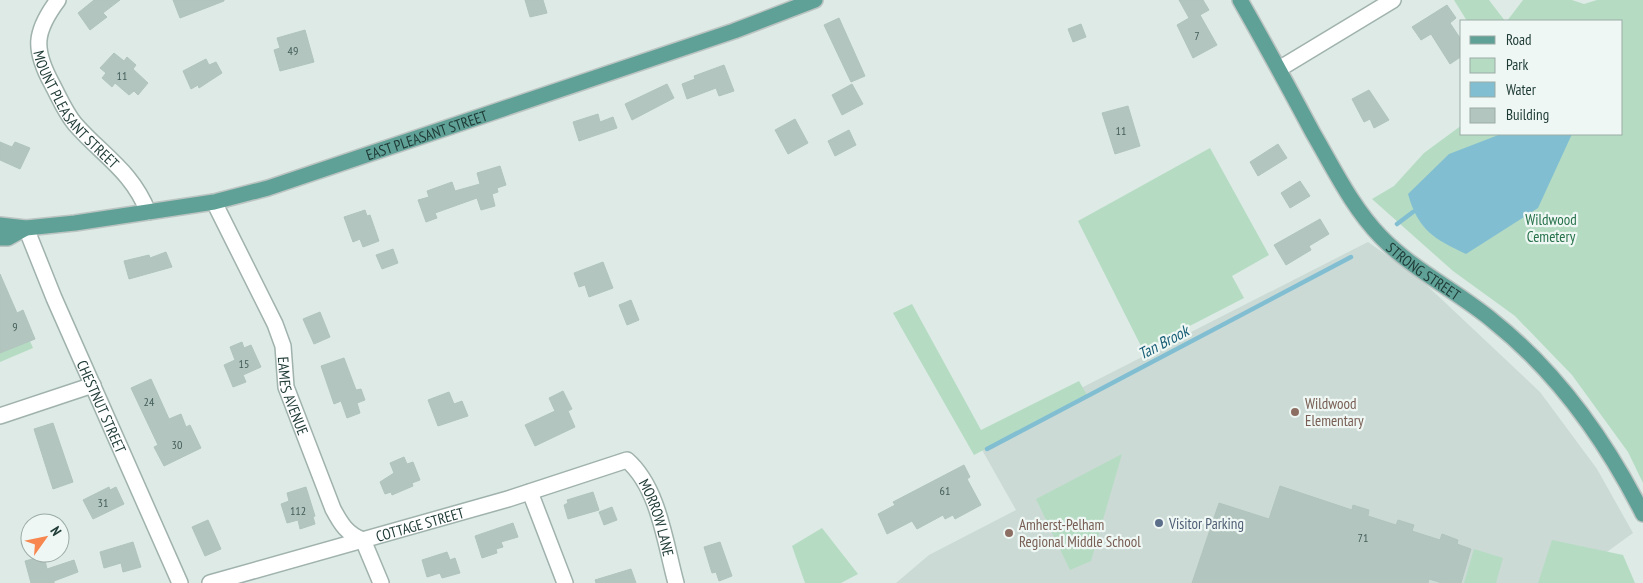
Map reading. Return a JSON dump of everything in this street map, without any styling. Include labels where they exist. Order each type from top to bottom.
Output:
[{"type":"main road","name":"EAST PLEASANT STREET","points":[[0,225],[26,228],[214,202],[285,182],[734,31],[815,0]]},
{"type":"main road","name":"STRONG STREET","points":[[1240,0],[1342,186],[1370,225],[1415,268],[1495,322],[1546,372],[1597,436],[1643,514]]},
{"type":"main road","name":"EAST PLEASANT STREET","points":[[0,238],[8,238],[26,228]]},
{"type":"street","name":"MOUNT PLEASANT STREET","points":[[58,0],[46,15],[37,46],[48,76],[74,123],[132,180],[141,194],[148,212]]},
{"type":"street","points":[[1278,69],[1393,0]]},
{"type":"street","name":"EAMES AVENUE","points":[[214,202],[275,324],[282,346],[286,387],[333,509],[342,525],[352,536],[363,540]]},
{"type":"street","name":"CHESTNUT STREET","points":[[26,228],[41,268],[180,583]]},
{"type":"street","points":[[0,416],[93,385]]},
{"type":"street","name":"COTTAGE STREET","points":[[210,583],[530,492],[627,460]]},
{"type":"street","name":"MORROW LANE","points":[[627,460],[637,468],[650,494],[676,583]]},
{"type":"street","points":[[530,492],[565,583]]},
{"type":"street","points":[[363,540],[381,583]]},
{"type":"shaded area","name":"Wildwood Elementary","points":[[1368,242],[1419,278],[1540,392],[1597,469],[1633,533],[1564,583],[896,583],[929,555],[1016,510],[977,441]]},
{"type":"green space","points":[[1454,0],[1489,0],[1504,20],[1466,20]]},
{"type":"green space","name":"Wildwood Cemetery","points":[[1523,0],[1572,0],[1584,4],[1597,0],[1643,0],[1643,483],[1628,452],[1572,375],[1515,316],[1453,271],[1372,199],[1394,186],[1424,153],[1460,126],[1460,135],[1623,135],[1623,20],[1508,20]]},
{"type":"green space","points":[[1210,148],[1269,255],[1232,276],[1244,298],[1143,350],[1078,221]]},
{"type":"green space","points":[[912,304],[981,430],[1079,381],[1087,395],[974,455],[893,313]]},
{"type":"green space","points":[[30,341],[33,348],[0,362],[0,353]]},
{"type":"green space","points":[[1122,454],[1091,561],[1070,570],[1036,499]]},
{"type":"green space","points":[[822,528],[858,574],[841,583],[805,583],[792,546]]},
{"type":"green space","points":[[1552,540],[1623,555],[1635,583],[1538,583]]},
{"type":"green space","points":[[1474,549],[1503,558],[1496,583],[1464,583]]},
{"type":"water","points":[[1498,135],[1572,135],[1538,208],[1466,254],[1436,238],[1422,225],[1408,194],[1449,154]]},
{"type":"building","points":[[94,0],[120,0],[103,13],[107,17],[90,30],[78,13]]},
{"type":"building","points":[[173,0],[224,0],[224,1],[180,18]]},
{"type":"building","points":[[525,0],[543,0],[547,13],[530,17]]},
{"type":"building","points":[[1179,0],[1203,0],[1209,10],[1200,15],[1217,45],[1193,58],[1177,25],[1189,18]]},
{"type":"building","points":[[1447,5],[1456,18],[1450,23],[1460,38],[1460,57],[1450,64],[1431,34],[1421,40],[1412,27]]},
{"type":"building","points":[[839,18],[865,76],[851,82],[824,25]]},
{"type":"building","points":[[1081,24],[1086,37],[1073,42],[1068,29]]},
{"type":"building","points":[[305,30],[314,62],[280,71],[274,50],[280,48],[277,38]]},
{"type":"building","points":[[114,53],[124,61],[127,57],[136,65],[133,69],[148,83],[138,95],[134,91],[129,95],[115,83],[112,87],[102,78],[106,73],[100,68]]},
{"type":"building","points":[[206,59],[209,65],[216,62],[222,73],[199,88],[198,85],[191,89],[183,71]]},
{"type":"building","points":[[724,65],[734,91],[719,96],[716,88],[687,99],[682,84],[695,79],[694,76]]},
{"type":"building","points":[[667,84],[674,98],[632,120],[625,104]]},
{"type":"building","points":[[852,84],[863,104],[842,115],[832,95]]},
{"type":"building","points":[[1369,90],[1389,120],[1374,128],[1370,119],[1364,122],[1352,99]]},
{"type":"building","points":[[1128,106],[1140,146],[1115,154],[1102,113]]},
{"type":"building","points":[[598,114],[600,122],[613,117],[617,128],[579,141],[573,122]]},
{"type":"building","points":[[795,119],[808,143],[788,154],[775,130]]},
{"type":"building","points":[[849,130],[856,145],[835,156],[828,141]]},
{"type":"building","points":[[0,142],[12,147],[15,142],[30,148],[20,169],[0,160]]},
{"type":"building","points":[[1278,144],[1287,158],[1258,176],[1250,162]]},
{"type":"building","points":[[500,166],[506,185],[497,188],[498,192],[492,194],[495,206],[481,210],[477,198],[435,213],[437,218],[426,222],[418,200],[429,197],[427,191],[452,182],[455,191],[480,184],[477,173]]},
{"type":"building","points":[[1300,181],[1310,196],[1290,208],[1281,193]]},
{"type":"building","points":[[365,210],[367,216],[370,215],[379,241],[363,247],[360,239],[353,242],[344,217]]},
{"type":"building","points":[[1320,219],[1329,234],[1309,246],[1311,250],[1286,265],[1274,245]]},
{"type":"building","points":[[393,249],[398,263],[382,269],[376,255]]},
{"type":"building","points":[[166,252],[172,267],[129,279],[124,261],[149,255],[150,258]]},
{"type":"building","points":[[603,262],[613,288],[589,297],[585,285],[579,287],[574,273]]},
{"type":"building","points":[[0,274],[17,313],[23,310],[35,339],[0,353]]},
{"type":"building","points":[[631,300],[639,320],[627,325],[619,305]]},
{"type":"building","points":[[320,312],[330,337],[314,344],[303,319]]},
{"type":"building","points":[[242,342],[244,348],[251,345],[261,367],[243,375],[246,382],[233,387],[224,365],[235,360],[230,347]]},
{"type":"building","points":[[344,358],[356,390],[361,389],[365,400],[357,403],[360,413],[347,418],[341,401],[334,404],[321,366]]},
{"type":"building","points":[[151,379],[169,419],[181,414],[186,427],[190,425],[201,448],[164,466],[154,447],[158,445],[131,388]]},
{"type":"building","points":[[563,391],[572,409],[568,411],[575,427],[535,446],[525,425],[555,411],[549,398]]},
{"type":"building","points":[[449,392],[454,404],[462,401],[468,416],[438,426],[428,400]]},
{"type":"building","points":[[53,423],[73,482],[53,489],[34,429]]},
{"type":"building","points":[[404,457],[407,464],[413,462],[420,480],[412,483],[413,486],[392,495],[391,492],[385,494],[380,482],[394,473],[390,463]]},
{"type":"building","points":[[964,465],[970,477],[967,479],[981,505],[955,519],[953,515],[945,519],[943,515],[917,529],[912,521],[887,534],[878,514],[895,505],[893,502]]},
{"type":"building","points":[[1280,486],[1352,510],[1353,505],[1369,510],[1368,516],[1396,525],[1398,520],[1414,525],[1412,531],[1440,540],[1442,534],[1458,540],[1457,544],[1471,549],[1461,583],[1442,583],[1429,579],[1428,583],[1192,583],[1219,503],[1269,519]]},
{"type":"building","points":[[109,487],[110,490],[116,487],[124,504],[93,519],[83,500]]},
{"type":"building","points":[[306,487],[315,516],[313,517],[315,524],[300,529],[298,520],[287,523],[281,504],[289,501],[287,493]]},
{"type":"building","points":[[593,492],[599,510],[568,519],[564,505],[568,503],[567,500]]},
{"type":"building","points":[[612,507],[617,520],[604,525],[599,512]]},
{"type":"building","points":[[208,520],[221,549],[205,556],[192,527]]},
{"type":"building","points":[[513,523],[518,537],[501,542],[503,547],[496,549],[497,553],[482,558],[475,536]]},
{"type":"building","points":[[133,542],[141,567],[123,572],[121,563],[104,568],[100,552]]},
{"type":"building","points":[[720,542],[732,576],[719,581],[716,572],[712,573],[704,547]]},
{"type":"building","points":[[447,552],[450,560],[455,558],[460,573],[442,578],[440,573],[427,577],[422,560]]},
{"type":"building","points":[[74,560],[78,572],[54,581],[54,583],[31,583],[26,563],[46,563],[47,569],[70,563]]},
{"type":"building","points":[[631,569],[636,583],[596,583],[595,580]]},
{"type":"waterway","name":"Tan Brook","points":[[1397,224],[1413,212]]},
{"type":"waterway","name":"Tan Brook","points":[[987,449],[1351,257]]},
{"type":"place","name":"Wildwood Elementary","points":[[1295,412]]},
{"type":"place","name":"Visitor Parking","points":[[1159,523]]},
{"type":"place","name":"Amherst-Pelham Regional Middle School","points":[[1009,533]]}]
